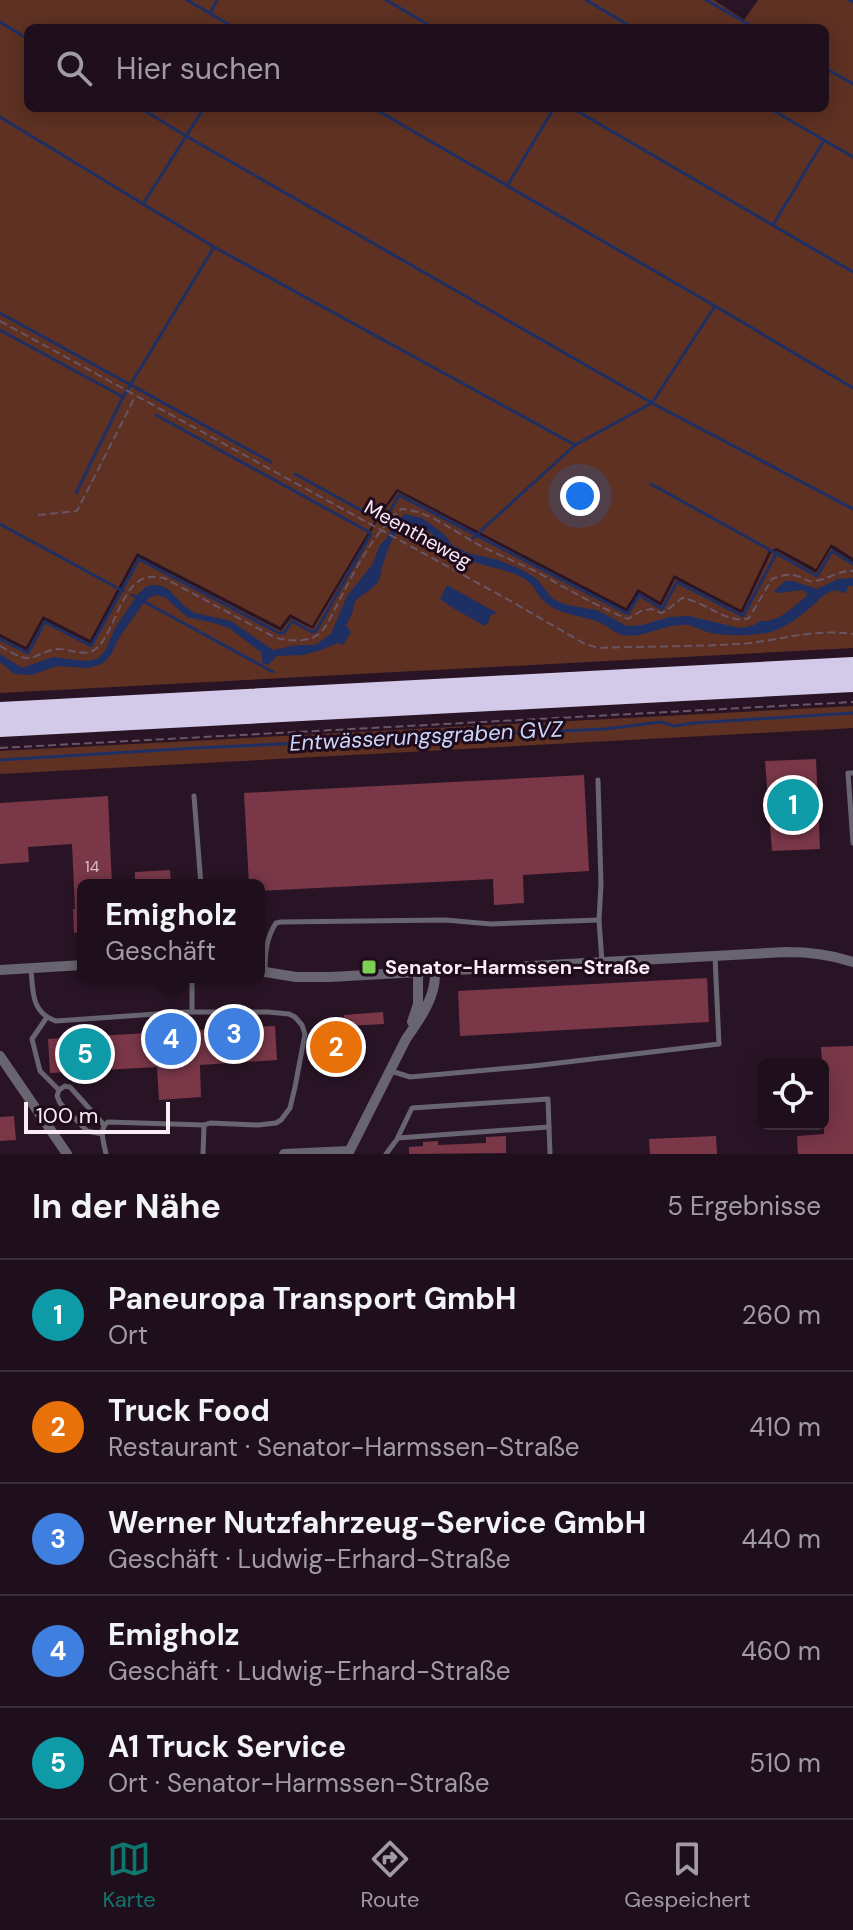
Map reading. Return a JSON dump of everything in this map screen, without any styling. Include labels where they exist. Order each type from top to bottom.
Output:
[{"type":"highway","points":[[0,711],[853,666]]},
{"type":"highway","points":[[0,728],[853,683]]},
{"type":"street","points":[[265,972],[296,977],[418,973],[809,952],[853,962]]},
{"type":"street","points":[[0,970],[77,965]]},
{"type":"street","points":[[406,1039],[432,996],[436,985],[435,972]]},
{"type":"street","points":[[284,1154],[348,1152],[406,1039],[418,1004],[418,973]]},
{"type":"street","points":[[0,1056],[67,1154]]},
{"type":"lane","points":[[853,773],[848,773],[853,843]]},
{"type":"lane","points":[[598,780],[602,963]]},
{"type":"lane","points":[[194,796],[201,879]]},
{"type":"lane","points":[[265,953],[269,934],[276,923],[281,922],[445,920],[491,924],[599,920]]},
{"type":"lane","points":[[391,1070],[410,1077],[719,1044],[715,956]]},
{"type":"lane","points":[[31,968],[35,1003],[47,1017],[61,1021],[192,1012],[268,1012],[289,1014],[302,1025],[305,1034],[293,1098],[281,1120],[258,1125],[111,1121],[104,1125],[102,1134],[106,1154]]},
{"type":"lane","points":[[192,983],[192,1012]]},
{"type":"lane","points":[[47,1017],[32,1039],[40,1071],[59,1090]]},
{"type":"lane","points":[[102,1134],[87,1131],[60,1103],[57,1096],[59,1090],[70,1087],[104,1125]]},
{"type":"lane","points":[[386,1154],[398,1138],[412,1108],[548,1099],[550,1154]]},
{"type":"lane","points":[[203,1154],[204,1125]]},
{"type":"lane","points":[[398,1138],[549,1127]]},
{"type":"path","name":"Meentheweg","points":[[0,321],[583,643],[598,648],[735,644],[820,632],[853,634]]},
{"type":"path","points":[[38,515],[77,511],[136,396]]},
{"type":"path","points":[[0,646],[30,658],[58,649],[81,653],[93,651],[102,642],[135,583],[148,576],[164,578],[276,638],[306,639],[322,631],[381,530],[401,509],[430,518],[628,619],[651,609],[661,613],[682,598],[742,621],[749,618],[772,579],[797,575],[807,582],[818,581],[853,571]]},
{"type":"path","points":[[0,748],[853,702]]},
{"type":"shaded area","points":[[0,0],[714,0],[744,20],[758,0],[853,0],[853,558],[831,544],[816,569],[777,548],[769,551],[741,610],[674,575],[660,602],[638,589],[626,608],[397,489],[312,626],[290,614],[280,627],[137,553],[90,640],[43,616],[26,647],[0,634]]},
{"type":"shaded area","points":[[398,492],[627,612],[639,593],[661,606],[675,579],[741,613],[771,553],[777,551],[816,573],[831,548],[853,562],[853,648],[0,693],[0,637],[27,651],[44,620],[91,644],[138,557],[281,631],[291,618],[313,629]]},
{"type":"shaded area","points":[[853,706],[853,728],[0,774],[0,751]]},
{"type":"water","points":[[405,514],[422,518],[444,534],[452,545],[468,553],[498,560],[536,578],[553,599],[567,605],[597,610],[627,626],[689,616],[745,627],[780,617],[806,597],[807,593],[802,590],[774,591],[785,581],[817,589],[838,579],[853,578],[853,586],[848,586],[846,593],[838,590],[827,593],[791,622],[766,633],[725,635],[680,625],[639,635],[623,635],[601,623],[551,607],[530,583],[517,575],[468,561],[466,566],[443,556],[445,550],[433,536],[412,524],[398,530],[378,581],[355,601],[346,625],[351,632],[343,645],[338,643],[303,655],[277,656],[268,665],[262,663],[262,653],[229,628],[187,617],[166,598],[158,595],[150,597],[142,605],[102,664],[88,668],[57,666],[32,675],[14,674],[0,662],[0,654],[22,668],[53,657],[85,661],[97,659],[105,651],[115,628],[138,594],[147,586],[154,585],[169,590],[195,613],[231,621],[273,650],[315,645],[331,634],[347,596],[372,565],[395,522]]},
{"type":"water","points":[[447,585],[497,613],[490,616],[485,626],[456,610],[440,599]]},
{"type":"building","points":[[816,759],[820,849],[772,851],[765,761]]},
{"type":"building","points":[[584,775],[589,871],[523,875],[524,903],[494,905],[493,879],[265,891],[265,879],[249,879],[244,793]]},
{"type":"building","points":[[108,796],[112,879],[77,879],[77,933],[74,933],[72,844],[28,847],[29,862],[0,864],[0,803]]},
{"type":"building","points":[[170,870],[171,879],[135,879],[135,872]]},
{"type":"building","points":[[707,978],[709,1022],[460,1036],[458,991]]},
{"type":"building","points":[[383,1012],[384,1024],[345,1026],[344,1015]]},
{"type":"building","points":[[275,1026],[277,1060],[200,1065],[201,1097],[159,1100],[157,1067],[50,1073],[48,1039],[163,1032],[163,1029],[177,1028],[177,1031]]},
{"type":"building","points":[[853,1046],[853,1154],[798,1154],[797,1136],[824,1134],[824,1130],[829,1130],[829,1058],[822,1058],[821,1047]]},
{"type":"building","points":[[14,1116],[16,1140],[0,1141],[0,1117]]},
{"type":"building","points":[[506,1136],[506,1153],[409,1154],[409,1147],[423,1146],[423,1142],[438,1141],[438,1145],[486,1143],[486,1137]]},
{"type":"building","points":[[716,1136],[717,1154],[650,1154],[649,1139]]},
{"type":"waterway","points":[[187,0],[228,24]]},
{"type":"waterway","points":[[210,13],[217,0]]},
{"type":"waterway","points":[[386,0],[427,24]]},
{"type":"waterway","points":[[586,0],[626,24]]},
{"type":"waterway","points":[[706,0],[748,24]]},
{"type":"waterway","points":[[849,0],[853,2]]},
{"type":"waterway","points":[[0,22],[24,37]]},
{"type":"waterway","points":[[829,70],[853,84]]},
{"type":"waterway","points":[[147,112],[652,403],[853,509]]},
{"type":"waterway","points":[[143,204],[201,112]]},
{"type":"waterway","points":[[380,112],[715,306],[652,403],[575,445],[473,538]]},
{"type":"waterway","points":[[507,186],[552,112]]},
{"type":"waterway","points":[[579,112],[853,272]]},
{"type":"waterway","points":[[776,112],[853,157]]},
{"type":"waterway","points":[[0,117],[214,247],[575,445]]},
{"type":"waterway","points":[[773,225],[824,140]]},
{"type":"waterway","points":[[76,493],[123,397],[214,247]]},
{"type":"waterway","points":[[715,306],[853,388]]},
{"type":"waterway","points":[[0,313],[271,462]]},
{"type":"waterway","points":[[0,330],[123,397]]},
{"type":"waterway","points":[[0,639],[28,653],[45,622],[91,646],[139,559],[279,633],[284,633],[292,621],[312,632],[316,631],[371,534],[156,415]]},
{"type":"waterway","points":[[295,474],[381,521],[386,518],[399,495],[628,614],[639,595],[662,609],[677,582],[743,616],[776,554]]},
{"type":"waterway","points":[[651,484],[817,576],[832,551],[853,564]]},
{"type":"waterway","points":[[0,524],[123,591]]},
{"type":"waterway","points":[[132,595],[273,672]]},
{"type":"waterway","name":"Entwässerungsgraben GVZ","points":[[0,760],[605,729],[661,722],[674,726],[853,713]]},
{"type":"place","name":"Paneuropa Transport GmbH","points":[[793,805]]},
{"type":"place","name":"Senator-Harmssen-Straße","points":[[369,967]]},
{"type":"place","name":"Werner Nutzfahrzeug-Service GmbH","points":[[234,1034]]},
{"type":"place","name":"Emigholz","points":[[171,1039]]},
{"type":"place","name":"Truck Food","points":[[336,1047]]},
{"type":"place","name":"A1 Truck Service","points":[[85,1054]]}]
